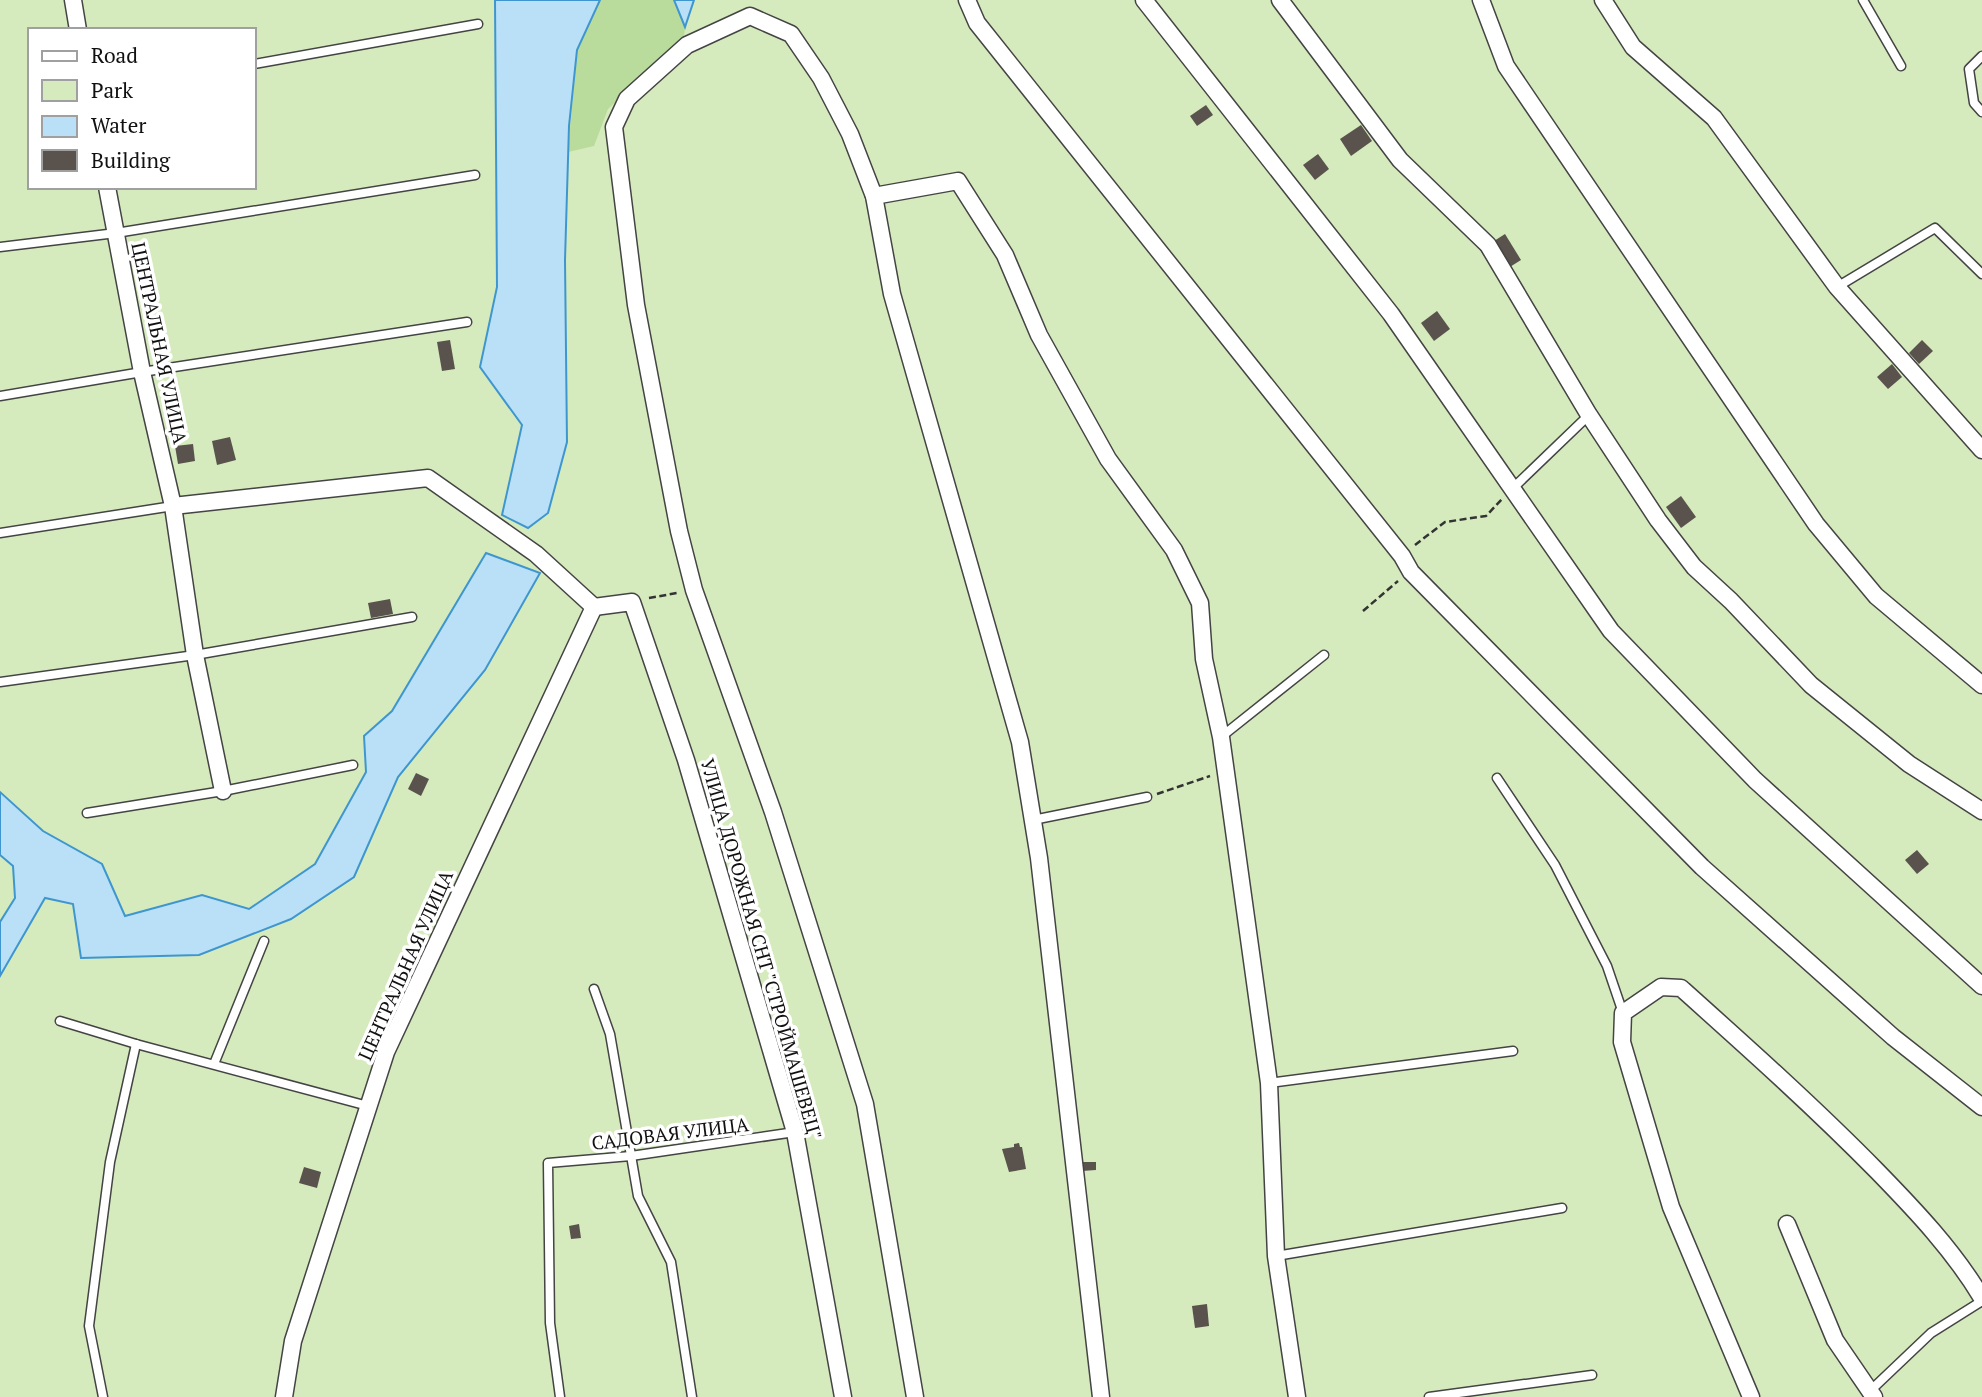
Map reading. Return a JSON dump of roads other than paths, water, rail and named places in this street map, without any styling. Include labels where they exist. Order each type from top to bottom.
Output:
[{"type":"street","points":[[73,0],[78,28]]},
{"type":"street","points":[[967,0],[977,23],[1402,556],[1411,572],[1702,867],[1893,1037],[1982,1107]]},
{"type":"street","points":[[1144,0],[1391,314],[1611,631],[1755,780],[1982,986]]},
{"type":"street","points":[[1280,0],[1400,160],[1488,245],[1589,415],[1658,520],[1695,567],[1811,685],[1909,764],[1982,811]]},
{"type":"street","points":[[1481,0],[1506,65],[1816,524],[1876,596],[1982,685]]},
{"type":"street","points":[[1603,0],[1633,47],[1714,118],[1837,287],[1982,450]]},
{"type":"street","points":[[915,1397],[865,1104],[773,812],[694,590],[680,531],[636,305],[614,127],[627,99],[687,45],[750,16],[791,34],[821,78],[844,123],[874,196],[892,294],[1020,742],[1039,858],[1101,1397]]},
{"type":"street","points":[[874,196],[958,181],[1005,255],[1039,335],[1108,459],[1174,550],[1200,603],[1204,659],[1221,737],[1269,1083],[1276,1256],[1297,1397]]},
{"type":"street","name":"ЦЕНТРАЛЬНАЯ УЛИЦА","points":[[107,189],[142,372],[173,506],[195,655],[223,791]]},
{"type":"street","points":[[173,506],[429,478],[536,554],[594,607]]},
{"type":"street","name":"УЛИЦА ДОРОЖНАЯ СНТ \"СТРОЙМАШЕВЕЦ\"","points":[[594,607],[632,602],[687,760],[795,1132],[843,1397]]},
{"type":"street","name":"ЦЕНТРАЛЬНАЯ УЛИЦА","points":[[284,1397],[293,1341],[386,1052],[594,607]]},
{"type":"street","points":[[1751,1397],[1671,1207],[1622,1042],[1623,1013],[1661,987],[1681,988],[1827,1119],[1911,1206],[1963,1266],[1982,1299]]},
{"type":"street","points":[[1787,1224],[1835,1340],[1872,1394]]},
{"type":"lane","points":[[1863,0],[1902,66]]},
{"type":"lane","points":[[256,64],[478,24]]},
{"type":"lane","points":[[1982,57],[1969,69],[1974,103],[1982,112]]},
{"type":"lane","points":[[0,247],[116,233],[475,175]]},
{"type":"lane","points":[[1837,287],[1935,228],[1982,274]]},
{"type":"lane","points":[[0,396],[467,322]]},
{"type":"lane","points":[[1511,489],[1589,415]]},
{"type":"lane","points":[[0,533],[173,506]]},
{"type":"lane","points":[[0,682],[195,655],[412,617]]},
{"type":"lane","points":[[1221,737],[1324,654]]},
{"type":"lane","points":[[87,813],[223,791],[353,765]]},
{"type":"lane","points":[[1497,778],[1555,865],[1607,965],[1623,1013]]},
{"type":"lane","points":[[1033,820],[1147,797]]},
{"type":"lane","points":[[214,1065],[264,941]]},
{"type":"lane","points":[[593,989],[610,1034],[638,1196],[671,1262],[692,1397]]},
{"type":"lane","points":[[60,1021],[368,1106]]},
{"type":"lane","points":[[103,1397],[89,1326],[110,1162],[136,1044]]},
{"type":"lane","points":[[1269,1083],[1513,1051]]},
{"type":"lane","name":"САДОВАЯ УЛИЦА","points":[[560,1397],[550,1323],[548,1163],[631,1156],[795,1132]]},
{"type":"lane","points":[[1276,1256],[1562,1208]]},
{"type":"lane","points":[[1872,1394],[1931,1333],[1982,1299]]},
{"type":"lane","points":[[1429,1397],[1592,1375]]},
{"type":"water","points":[[495,0],[600,0],[577,50],[569,126],[565,260],[567,442],[548,513],[528,528],[502,515],[522,425],[480,367],[497,287]]},
{"type":"water","points":[[674,0],[694,0],[685,27]]},
{"type":"water","points":[[486,553],[540,573],[485,670],[398,777],[354,877],[291,919],[199,955],[81,958],[73,904],[45,898],[0,976],[0,922],[15,898],[13,866],[0,855],[0,792],[43,831],[102,864],[125,916],[202,895],[249,909],[315,864],[366,772],[364,736],[392,711]]}]
